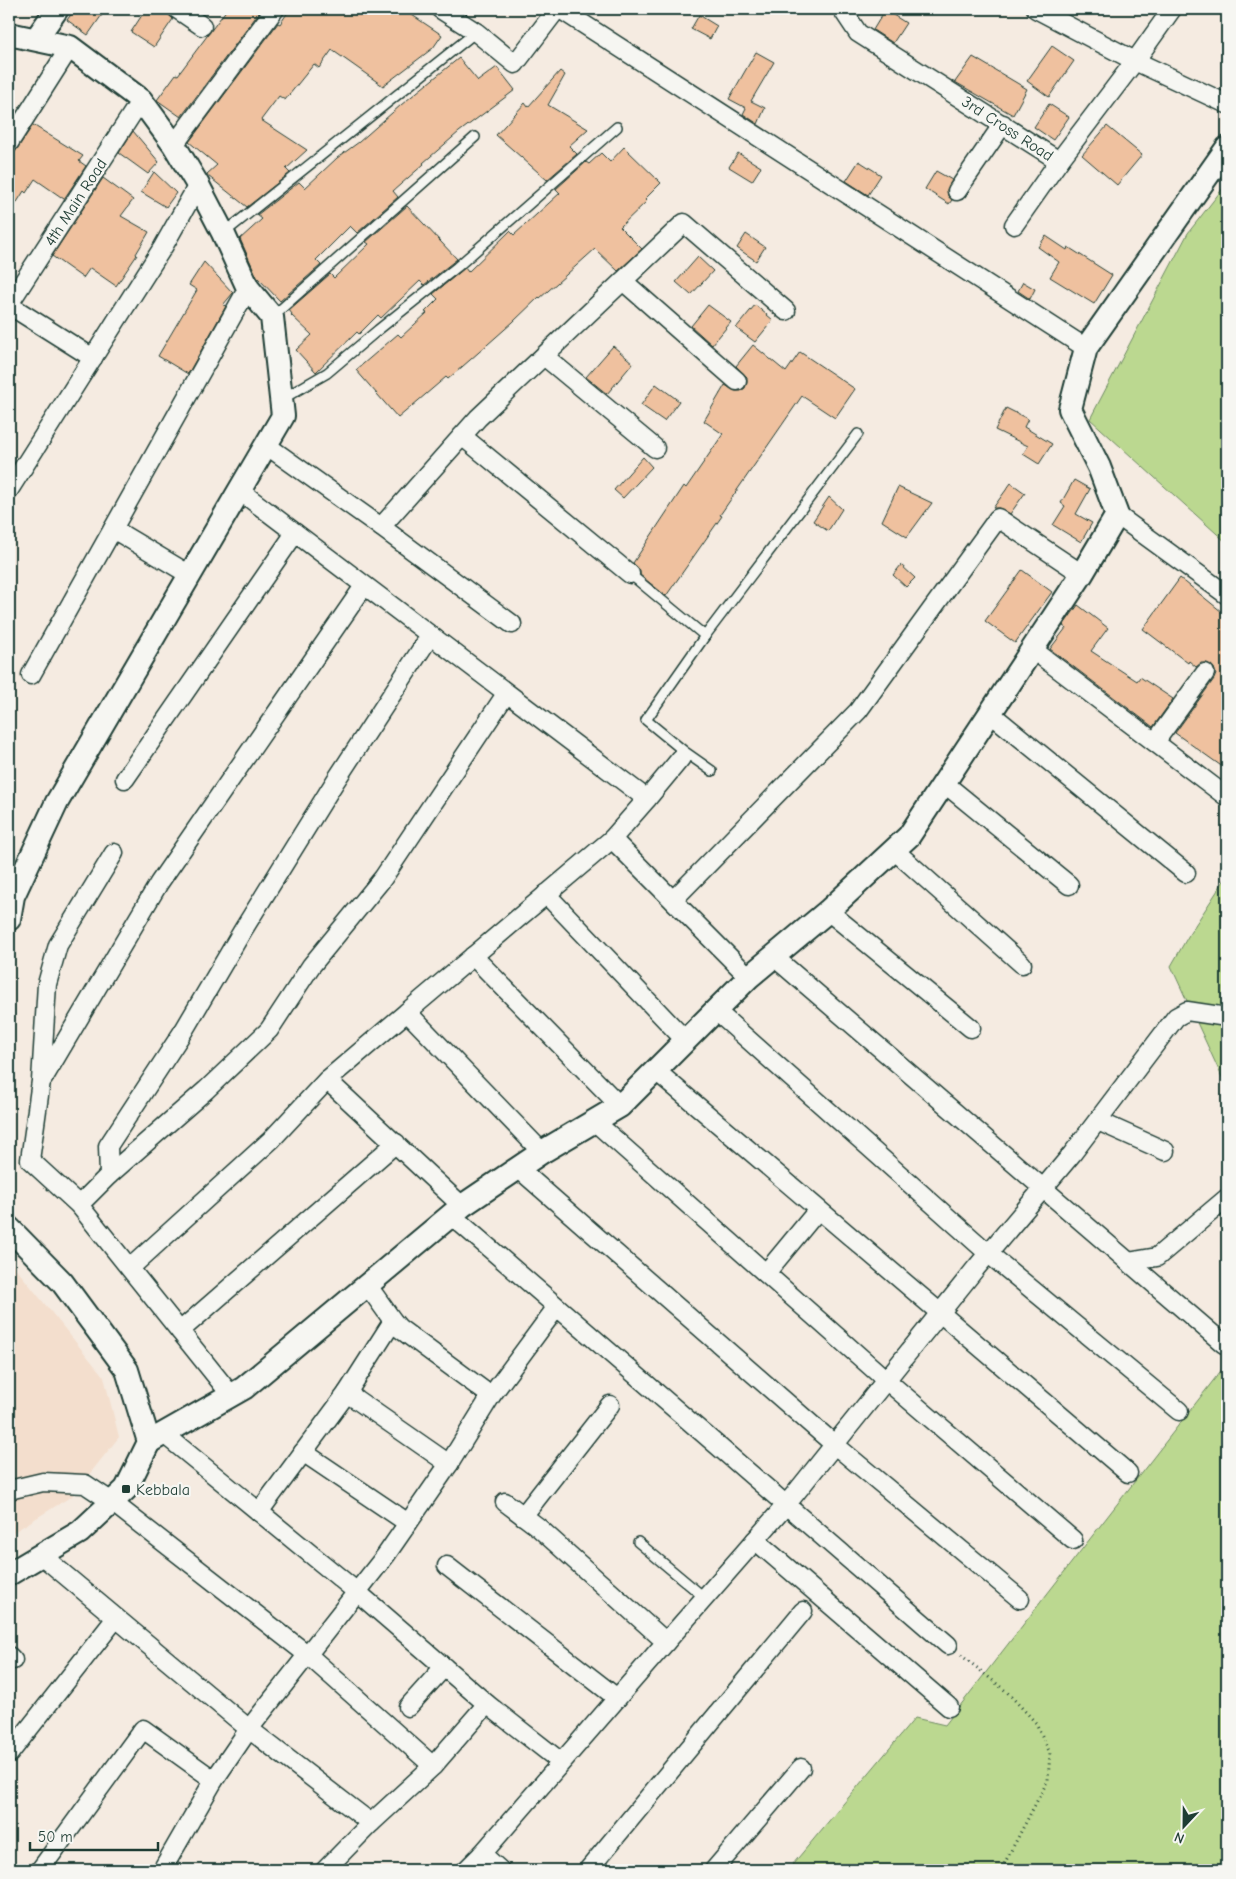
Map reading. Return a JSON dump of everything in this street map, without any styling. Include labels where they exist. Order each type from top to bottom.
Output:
[{"type":"street","points":[[36,39],[57,9]]},
{"type":"street","points":[[177,9],[202,26]]},
{"type":"street","points":[[174,145],[275,9]]},
{"type":"street","points":[[445,10],[476,32],[514,64],[558,9],[1086,348]]},
{"type":"street","name":"3rd Cross Road","points":[[842,9],[858,33],[1060,161],[1172,9]]},
{"type":"street","points":[[1036,9],[1135,61],[1227,104]]},
{"type":"street","points":[[9,34],[70,46],[141,100],[174,145],[198,185],[223,233],[248,288],[272,317],[283,416],[57,802],[13,896],[9,919]]},
{"type":"street","points":[[9,143],[70,46]]},
{"type":"street","name":"4th Main Road","points":[[9,304],[141,100]]},
{"type":"street","points":[[957,192],[1003,124]]},
{"type":"street","points":[[1227,148],[1086,348],[1070,409],[1099,467],[1117,515],[1227,596]]},
{"type":"street","points":[[1014,225],[1060,161]]},
{"type":"street","points":[[9,490],[163,247],[198,185]]},
{"type":"street","points":[[381,527],[478,418],[684,223],[786,311]]},
{"type":"street","points":[[623,281],[737,380]]},
{"type":"street","points":[[31,675],[248,288]]},
{"type":"street","points":[[9,304],[93,358]]},
{"type":"street","points":[[544,356],[655,448]]},
{"type":"street","points":[[462,436],[630,574]]},
{"type":"street","points":[[266,446],[381,527],[512,624]]},
{"type":"street","points":[[240,491],[647,799]]},
{"type":"street","points":[[9,1574],[80,1532],[126,1489],[157,1438],[244,1388],[456,1211],[542,1152],[620,1106],[748,977],[828,911],[909,836],[1082,574],[1117,515]]},
{"type":"street","points":[[673,900],[858,711],[998,518],[1082,574]]},
{"type":"street","points":[[113,529],[190,575]]},
{"type":"street","points":[[125,779],[295,533]]},
{"type":"street","points":[[41,1081],[159,883],[364,586]]},
{"type":"street","points":[[109,1175],[108,1146],[184,1030],[243,930],[336,780],[430,636]]},
{"type":"street","points":[[1032,649],[1227,797]]},
{"type":"street","points":[[1155,742],[1205,673]]},
{"type":"street","points":[[79,1205],[109,1175],[206,1090],[269,1030],[311,966],[383,878],[506,694]]},
{"type":"street","points":[[990,714],[1186,873]]},
{"type":"street","points":[[130,1268],[271,1140],[328,1080],[612,839],[683,755]]},
{"type":"street","points":[[944,783],[1069,885]]},
{"type":"street","points":[[612,839],[748,977]]},
{"type":"street","points":[[894,850],[1022,964]]},
{"type":"street","points":[[114,854],[58,944],[48,984],[41,1081],[30,1160],[79,1205],[231,1395]]},
{"type":"street","points":[[546,894],[685,1040]]},
{"type":"street","points":[[828,911],[972,1028]]},
{"type":"street","points":[[473,956],[620,1106]]},
{"type":"street","points":[[773,956],[1224,1344]]},
{"type":"street","points":[[715,1010],[989,1254],[1179,1411]]},
{"type":"street","points":[[466,1870],[786,1505],[1098,1121],[1176,1017],[1187,1011],[1227,1017]]},
{"type":"street","points":[[407,1012],[542,1152]]},
{"type":"street","points":[[655,1070],[1128,1474]]},
{"type":"street","points":[[328,1080],[396,1143],[456,1211],[556,1308],[948,1645]]},
{"type":"street","points":[[594,1121],[886,1380],[1073,1540]]},
{"type":"street","points":[[1098,1121],[1165,1151]]},
{"type":"street","points":[[180,1331],[396,1143]]},
{"type":"street","points":[[518,1168],[835,1444],[1020,1599]]},
{"type":"street","points":[[1128,1262],[1157,1257],[1227,1198]]},
{"type":"street","points":[[766,1273],[818,1210]]},
{"type":"street","points":[[9,1228],[62,1282],[127,1370],[157,1438],[259,1512],[357,1592],[486,1704],[562,1762]]},
{"type":"street","points":[[368,1286],[393,1322],[491,1396]]},
{"type":"street","points":[[162,1870],[214,1780],[249,1729],[357,1592],[408,1523],[449,1464],[491,1396],[556,1308]]},
{"type":"street","points":[[259,1512],[347,1393],[393,1322]]},
{"type":"street","points":[[347,1393],[449,1464]]},
{"type":"street","points":[[523,1516],[610,1405]]},
{"type":"street","points":[[303,1452],[408,1523]]},
{"type":"street","points":[[9,1490],[43,1482],[84,1484],[112,1502],[308,1655],[433,1766]]},
{"type":"street","points":[[505,1502],[666,1642]]},
{"type":"street","points":[[755,1540],[949,1707]]},
{"type":"street","points":[[41,1555],[249,1729],[371,1822]]},
{"type":"street","points":[[447,1566],[617,1698]]},
{"type":"street","points":[[588,1870],[803,1611]]},
{"type":"street","points":[[9,1754],[116,1618]]},
{"type":"street","points":[[408,1706],[444,1667]]},
{"type":"street","points":[[326,1870],[371,1822],[433,1766],[486,1704]]},
{"type":"street","points":[[40,1870],[143,1729],[214,1780]]},
{"type":"street","points":[[714,1870],[801,1768]]},
{"type":"street","points":[[482,1854],[500,1870]]},
{"type":"lane","points":[[223,233],[476,32]]},
{"type":"lane","points":[[281,400],[327,373],[457,267],[617,127]]},
{"type":"lane","points":[[272,317],[475,137]]},
{"type":"lane","points":[[712,771],[683,755],[646,720],[704,636],[858,434]]},
{"type":"lane","points":[[630,574],[704,636]]},
{"type":"lane","points":[[638,1542],[705,1598]]},
{"type":"path","points":[[948,1645],[1008,1692],[1036,1723],[1050,1753],[1048,1780],[1001,1870]]},
{"type":"shaded area","points":[[9,1260],[104,1377],[119,1437],[72,1496],[9,1535]]},
{"type":"green space","points":[[1227,183],[1227,543],[1090,419],[1188,233]]},
{"type":"green space","points":[[1227,876],[1227,1088],[1171,966]]},
{"type":"green space","points":[[1227,1363],[1227,1870],[788,1870],[915,1718],[945,1725]]},
{"type":"building","points":[[75,9],[106,9],[88,35],[67,20]]},
{"type":"building","points":[[146,9],[166,9],[173,19],[154,47],[131,32]]},
{"type":"building","points":[[227,9],[261,10],[181,117],[157,100]]},
{"type":"building","points":[[290,9],[403,9],[442,35],[433,48],[383,86],[332,50],[319,68],[314,64],[285,100],[279,96],[261,120],[307,150],[286,169],[290,173],[247,207],[208,176],[207,174],[217,165],[189,142]]},
{"type":"building","points":[[885,10],[906,23],[893,43],[873,30]]},
{"type":"building","points":[[699,15],[717,26],[710,39],[691,29]]},
{"type":"building","points":[[1052,46],[1074,61],[1049,97],[1027,81]]},
{"type":"building","points":[[756,52],[774,62],[751,101],[765,108],[758,124],[743,114],[746,108],[729,99]]},
{"type":"building","points":[[973,57],[1027,89],[1013,115],[955,82]]},
{"type":"building","points":[[459,58],[478,81],[497,67],[515,90],[459,132],[423,163],[393,191],[398,197],[357,233],[350,226],[316,260],[321,265],[280,301],[257,277],[240,239],[262,219],[257,215],[299,182],[305,188],[337,158],[359,142]]},
{"type":"building","points":[[560,71],[565,75],[548,105],[588,129],[569,146],[577,154],[547,180],[496,135],[525,103],[528,107]]},
{"type":"building","points":[[1049,104],[1069,117],[1053,140],[1034,127]]},
{"type":"building","points":[[33,125],[83,156],[79,161],[86,166],[64,199],[35,179],[26,193],[24,191],[9,215],[9,161]]},
{"type":"building","points":[[1107,126],[1142,155],[1117,185],[1082,155]]},
{"type":"building","points":[[133,131],[159,162],[148,174],[119,153]]},
{"type":"building","points":[[624,147],[661,183],[645,199],[647,201],[620,227],[642,249],[618,271],[595,249],[448,379],[446,377],[398,418],[356,370],[398,334],[401,337],[427,313],[425,312],[438,299],[433,294],[465,268],[468,272],[510,231],[514,235],[560,193],[556,189],[586,162],[589,164],[601,153],[610,162]]},
{"type":"building","points":[[738,153],[761,167],[752,181],[729,167]]},
{"type":"building","points":[[859,161],[881,175],[868,195],[846,181]]},
{"type":"building","points":[[936,171],[952,180],[947,190],[948,196],[952,200],[949,204],[925,189]]},
{"type":"building","points":[[154,172],[176,193],[166,207],[141,192]]},
{"type":"building","points":[[103,178],[133,200],[121,216],[149,232],[137,255],[116,286],[90,268],[83,278],[52,256]]},
{"type":"building","points":[[407,206],[457,259],[424,285],[420,281],[381,318],[378,315],[359,334],[357,332],[316,372],[296,350],[312,335],[291,315],[289,310],[330,274],[334,278],[369,244],[366,242]]},
{"type":"building","points":[[746,234],[765,247],[756,261],[737,248]]},
{"type":"building","points":[[1046,236],[1067,250],[1068,247],[1112,275],[1094,304],[1050,277],[1059,262],[1038,247]]},
{"type":"building","points":[[698,257],[713,271],[691,295],[676,282]]},
{"type":"building","points":[[204,262],[233,293],[223,305],[226,306],[188,374],[158,356],[197,290],[189,285]]},
{"type":"building","points":[[1023,282],[1035,289],[1030,299],[1018,291]]},
{"type":"building","points":[[708,305],[731,322],[712,345],[691,326]]},
{"type":"building","points":[[755,305],[773,320],[755,342],[736,328]]},
{"type":"building","points":[[753,345],[786,372],[800,352],[855,389],[835,418],[802,396],[666,596],[640,575],[640,570],[633,563],[684,486],[686,488],[723,434],[704,421],[725,385],[735,391],[741,391],[745,388],[747,377],[736,366]]},
{"type":"building","points":[[613,346],[633,363],[607,394],[586,377]]},
{"type":"building","points":[[656,384],[679,401],[664,421],[641,405]]},
{"type":"building","points":[[1006,408],[1028,419],[1024,427],[1052,444],[1039,464],[1023,454],[1028,446],[995,430]]},
{"type":"building","points":[[643,457],[652,467],[623,498],[614,490]]},
{"type":"building","points":[[1074,480],[1090,489],[1076,514],[1092,523],[1081,542],[1053,525],[1065,506],[1061,503]]},
{"type":"building","points":[[1011,483],[1025,493],[1010,514],[999,508],[993,508]]},
{"type":"building","points":[[898,487],[932,503],[907,537],[882,521]]},
{"type":"building","points":[[829,497],[842,509],[828,531],[813,521]]},
{"type":"building","points":[[901,565],[915,578],[906,587],[893,575]]},
{"type":"building","points":[[1022,570],[1052,592],[1015,643],[985,621]]},
{"type":"building","points":[[1180,578],[1227,616],[1227,770],[1175,733],[1214,679],[1216,674],[1214,668],[1207,663],[1201,663],[1196,667],[1189,661],[1188,663],[1143,629]]},
{"type":"building","points":[[1078,605],[1108,628],[1091,651],[1137,681],[1140,677],[1173,699],[1153,727],[1050,649],[1066,628],[1063,626]]},
{"type":"place","name":"Kebbala","points":[[126,1489]]}]
